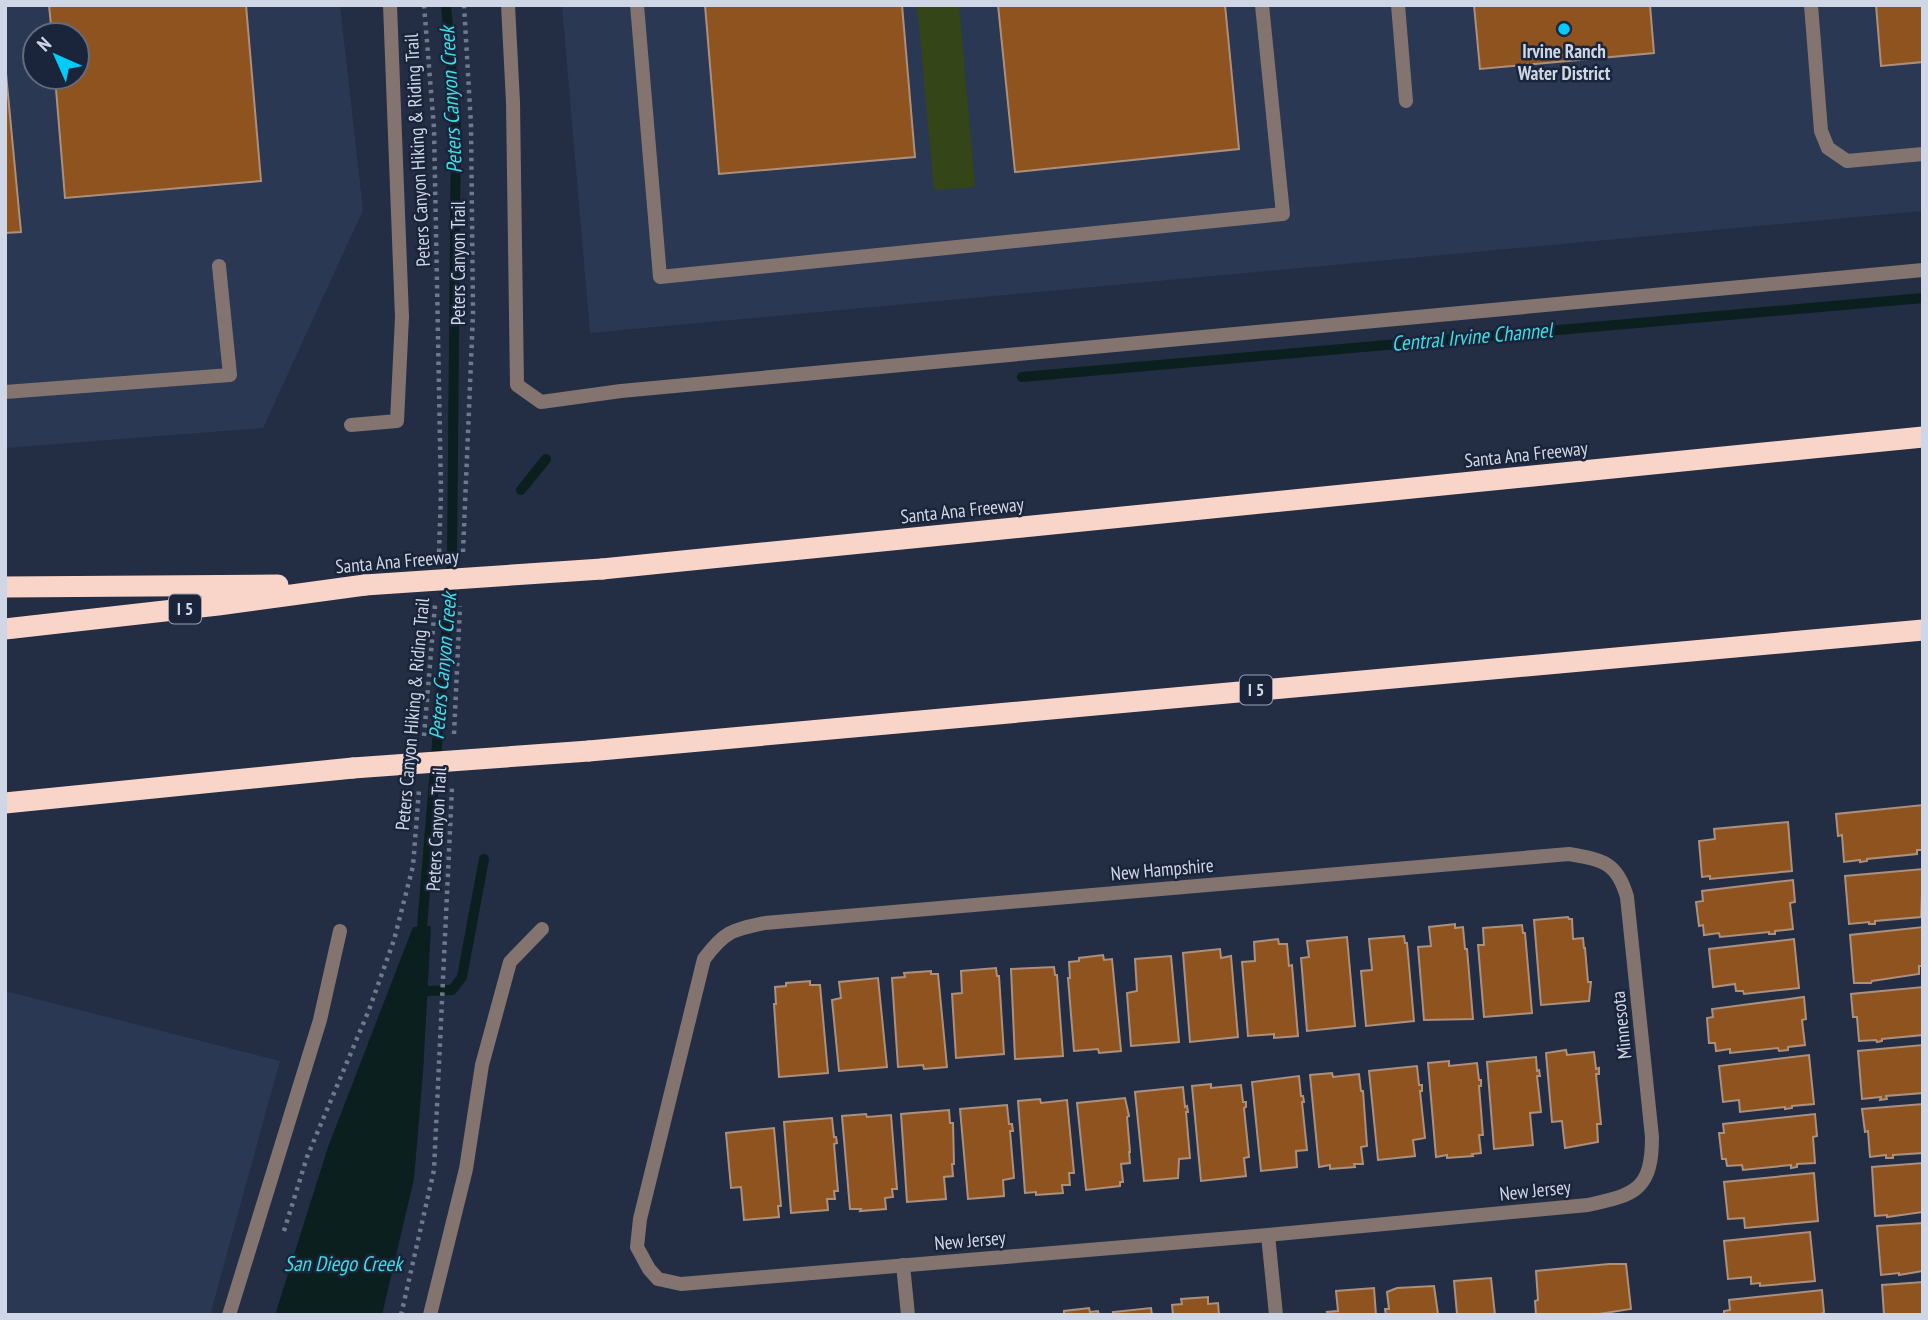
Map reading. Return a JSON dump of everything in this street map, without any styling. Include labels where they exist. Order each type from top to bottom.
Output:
[{"type":"highway","name":"Santa Ana Freeway","points":[[5,629],[365,585],[601,569],[1923,437]]},
{"type":"highway","points":[[5,587],[365,585]]},
{"type":"highway","name":"I 5","points":[[5,803],[353,768],[589,751],[1923,630]]},
{"type":"street","points":[[351,425],[397,421],[402,317],[390,5]]},
{"type":"street","points":[[508,5],[513,102],[517,386],[541,402],[621,391],[1923,270]]},
{"type":"street","points":[[637,5],[660,276],[1283,214],[1262,5]]},
{"type":"street","points":[[1398,5],[1406,101]]},
{"type":"street","points":[[1811,5],[1821,131],[1828,148],[1847,161],[1923,154]]},
{"type":"street","points":[[5,392],[230,375],[219,266]]},
{"type":"street","name":"New Hampshire","points":[[720,938],[735,930],[765,923],[1556,855],[1569,854],[1609,864]]},
{"type":"street","name":"Minnesota","points":[[1609,864],[1622,878],[1627,898],[1652,1137],[1652,1164],[1641,1185]]},
{"type":"street","points":[[430,1315],[466,1169],[482,1065],[510,962],[542,929]]},
{"type":"street","points":[[229,1315],[320,1020],[340,930]]},
{"type":"street","name":"New Jersey","points":[[720,938],[704,959],[640,1219],[636,1247],[658,1279],[681,1284],[1268,1235],[1588,1205],[1617,1198],[1641,1185]]},
{"type":"street","points":[[1268,1235],[1276,1315]]},
{"type":"street","points":[[903,1265],[908,1315]]},
{"type":"path","name":"Peters Canyon Hiking & Riding Trail","points":[[424,5],[434,128],[441,492],[439,563]]},
{"type":"path","name":"Peters Canyon Trail","points":[[462,562],[473,314],[471,125],[464,5]]},
{"type":"path","name":"Peters Canyon Trail","points":[[454,739],[460,603]]},
{"type":"path","name":"Peters Canyon Hiking & Riding Trail","points":[[423,742],[435,605]]},
{"type":"path","name":"Peters Canyon Trail","points":[[401,1315],[434,1170],[452,780]]},
{"type":"path","name":"Peters Canyon Hiking & Riding Trail","points":[[282,1236],[307,1157],[369,1010],[394,940],[413,866],[420,784]]},
{"type":"shaded area","points":[[5,5],[340,5],[363,210],[263,428],[5,448]]},
{"type":"shaded area","points":[[562,5],[1923,5],[1923,211],[590,333]]},
{"type":"shaded area","points":[[5,991],[280,1061],[210,1315],[5,1315]]},
{"type":"green space","points":[[917,5],[959,5],[975,187],[934,190]]},
{"type":"water","name":"San Diego Creek","points":[[431,926],[414,1179],[382,1315],[275,1315],[328,1147],[413,927]]},
{"type":"building","points":[[49,5],[246,5],[261,181],[65,198],[56,91],[91,91],[91,21],[51,21]]},
{"type":"building","points":[[705,5],[902,5],[915,157],[719,174]]},
{"type":"building","points":[[998,5],[1225,5],[1239,149],[1015,172]]},
{"type":"building","name":"Irvine Ranch Water District","points":[[1474,5],[1650,5],[1654,53],[1480,69]]},
{"type":"building","points":[[1876,5],[1923,5],[1923,62],[1881,66]]},
{"type":"building","points":[[5,63],[21,232],[5,233]]},
{"type":"building","points":[[1923,805],[1923,850],[1917,850],[1917,854],[1844,862],[1842,835],[1838,836],[1836,814]]},
{"type":"building","points":[[1788,822],[1792,871],[1710,879],[1710,876],[1702,877],[1699,841],[1715,839],[1714,829]]},
{"type":"building","points":[[1923,869],[1921,917],[1875,921],[1875,924],[1849,924],[1845,876]]},
{"type":"building","points":[[1793,880],[1795,902],[1790,903],[1793,929],[1775,931],[1775,934],[1769,932],[1720,937],[1719,933],[1704,935],[1703,925],[1699,926],[1696,902],[1703,901],[1702,891]]},
{"type":"building","points":[[1568,917],[1572,919],[1573,939],[1583,938],[1588,982],[1591,982],[1589,1001],[1541,1005],[1534,920]]},
{"type":"building","points":[[1455,924],[1455,928],[1463,927],[1473,1019],[1424,1020],[1418,947],[1431,946],[1429,927]]},
{"type":"building","points":[[1522,925],[1532,1013],[1484,1017],[1478,945],[1484,945],[1483,928]]},
{"type":"building","points":[[1923,927],[1923,966],[1919,966],[1919,974],[1871,983],[1854,983],[1850,935]]},
{"type":"building","points":[[1404,936],[1407,943],[1414,1021],[1366,1026],[1361,971],[1372,970],[1369,939]]},
{"type":"building","points":[[1347,937],[1355,1026],[1307,1031],[1301,958],[1309,957],[1307,941]]},
{"type":"building","points":[[1278,939],[1279,944],[1287,944],[1289,966],[1292,965],[1298,1036],[1248,1036],[1242,962],[1255,961],[1254,942]]},
{"type":"building","points":[[1794,939],[1799,988],[1744,994],[1743,991],[1736,991],[1735,984],[1713,987],[1709,949]]},
{"type":"building","points":[[1220,949],[1221,958],[1231,956],[1238,1037],[1190,1042],[1183,953]]},
{"type":"building","points":[[1103,955],[1104,960],[1112,959],[1121,1051],[1074,1051],[1069,962]]},
{"type":"building","points":[[1171,956],[1179,1042],[1131,1046],[1127,993],[1137,991],[1135,959]]},
{"type":"building","points":[[1054,967],[1057,975],[1063,1056],[1015,1059],[1011,969]]},
{"type":"building","points":[[996,968],[999,976],[1004,1054],[956,1058],[952,994],[962,993],[961,971]]},
{"type":"building","points":[[931,971],[931,974],[938,974],[947,1067],[898,1067],[892,978],[905,977],[904,973]]},
{"type":"building","points":[[878,978],[887,1067],[839,1071],[832,1000],[841,998],[839,982]]},
{"type":"building","points":[[810,981],[810,985],[820,985],[828,1073],[779,1077],[775,987]]},
{"type":"building","points":[[1923,987],[1923,1035],[1882,1039],[1877,1042],[1859,1041],[1851,994]]},
{"type":"building","points":[[1804,997],[1806,1019],[1802,1020],[1805,1045],[1779,1051],[1778,1048],[1730,1053],[1730,1049],[1716,1051],[1715,1043],[1709,1043],[1707,1018],[1713,1017],[1712,1009]]},
{"type":"building","points":[[1923,1045],[1923,1093],[1886,1096],[1887,1099],[1880,1100],[1881,1097],[1862,1099],[1858,1051]]},
{"type":"building","points":[[1566,1050],[1567,1055],[1594,1052],[1596,1069],[1599,1068],[1599,1074],[1596,1074],[1601,1124],[1597,1124],[1598,1142],[1565,1148],[1562,1121],[1552,1122],[1546,1053]]},
{"type":"building","points":[[1809,1055],[1814,1104],[1740,1112],[1739,1100],[1723,1102],[1719,1066]]},
{"type":"building","points":[[1536,1057],[1540,1076],[1537,1076],[1541,1112],[1530,1113],[1533,1145],[1494,1149],[1487,1062]]},
{"type":"building","points":[[1449,1061],[1449,1066],[1477,1063],[1481,1080],[1479,1086],[1483,1135],[1479,1135],[1481,1153],[1472,1154],[1473,1156],[1436,1157],[1428,1063]]},
{"type":"building","points":[[1417,1066],[1419,1085],[1422,1085],[1420,1091],[1425,1138],[1413,1140],[1415,1156],[1378,1160],[1369,1071]]},
{"type":"building","points":[[1332,1073],[1333,1077],[1359,1074],[1367,1146],[1361,1147],[1363,1164],[1354,1164],[1355,1167],[1319,1167],[1310,1075]]},
{"type":"building","points":[[1299,1076],[1304,1102],[1307,1150],[1296,1151],[1297,1167],[1261,1171],[1252,1082]]},
{"type":"building","points":[[1211,1084],[1211,1088],[1241,1085],[1243,1102],[1246,1102],[1244,1108],[1249,1157],[1244,1158],[1246,1176],[1201,1181],[1192,1086]]},
{"type":"building","points":[[1183,1087],[1188,1112],[1190,1158],[1179,1159],[1178,1178],[1144,1181],[1135,1092]]},
{"type":"building","points":[[1125,1098],[1129,1116],[1130,1163],[1121,1164],[1123,1182],[1120,1182],[1120,1186],[1086,1190],[1077,1103]]},
{"type":"building","points":[[1040,1099],[1041,1103],[1067,1100],[1074,1173],[1069,1173],[1070,1185],[1062,1185],[1063,1193],[1025,1193],[1018,1101]]},
{"type":"building","points":[[1923,1104],[1923,1153],[1893,1155],[1893,1158],[1886,1158],[1886,1155],[1870,1157],[1868,1131],[1865,1132],[1862,1109]]},
{"type":"building","points":[[1007,1105],[1009,1124],[1012,1124],[1013,1131],[1010,1131],[1014,1178],[1003,1180],[1004,1196],[968,1199],[960,1109]]},
{"type":"building","points":[[949,1110],[950,1123],[953,1123],[954,1164],[953,1176],[944,1177],[946,1199],[907,1202],[901,1114]]},
{"type":"building","points":[[866,1114],[867,1117],[891,1115],[897,1189],[892,1189],[893,1197],[885,1198],[886,1209],[860,1211],[861,1209],[850,1209],[842,1116]]},
{"type":"building","points":[[1815,1114],[1815,1163],[1797,1164],[1797,1167],[1791,1168],[1791,1165],[1743,1170],[1742,1165],[1727,1166],[1726,1159],[1722,1159],[1719,1133],[1724,1133],[1723,1124]]},
{"type":"building","points":[[832,1118],[837,1143],[834,1144],[838,1191],[834,1191],[835,1199],[827,1199],[828,1210],[791,1213],[784,1122]]},
{"type":"building","points":[[774,1128],[781,1206],[778,1206],[779,1217],[744,1220],[741,1187],[731,1188],[726,1133]]},
{"type":"building","points":[[1923,1163],[1923,1212],[1875,1216],[1872,1167]]},
{"type":"building","points":[[1814,1173],[1818,1221],[1745,1228],[1744,1218],[1728,1219],[1724,1182]]},
{"type":"building","points":[[1923,1223],[1923,1271],[1881,1275],[1877,1226]]},
{"type":"building","points":[[1810,1232],[1815,1281],[1760,1286],[1760,1283],[1751,1284],[1751,1277],[1728,1279],[1724,1241]]},
{"type":"building","points":[[1626,1264],[1631,1309],[1592,1315],[1536,1315],[1536,1271]]},
{"type":"building","points":[[1491,1278],[1495,1315],[1453,1315],[1457,1314],[1454,1281]]},
{"type":"building","points":[[1923,1282],[1923,1315],[1884,1315],[1882,1285]]},
{"type":"building","points":[[1434,1286],[1438,1314],[1386,1315],[1385,1309],[1389,1309],[1387,1292],[1397,1288]]},
{"type":"building","points":[[1374,1288],[1376,1315],[1328,1315],[1327,1312],[1338,1311],[1336,1291]]},
{"type":"building","points":[[1822,1290],[1824,1312],[1820,1315],[1724,1315],[1724,1311],[1730,1310],[1729,1300]]},
{"type":"building","points":[[1208,1297],[1208,1304],[1218,1303],[1219,1315],[1173,1315],[1172,1305],[1182,1304],[1181,1299]]},
{"type":"building","points":[[1089,1308],[1090,1312],[1098,1311],[1099,1315],[1054,1315],[1064,1314],[1064,1311]]},
{"type":"building","points":[[1151,1308],[1152,1315],[1114,1315],[1113,1312]]},
{"type":"waterway","name":"Peters Canyon Creek","points":[[421,939],[452,562],[456,120],[446,5]]},
{"type":"waterway","name":"Central Irvine Channel","points":[[1022,377],[1923,298]]},
{"type":"waterway","name":"Central Irvine Channel","points":[[521,490],[546,459]]},
{"type":"waterway","name":"Central Irvine Channel","points":[[417,996],[428,991],[452,990],[462,977],[484,859]]},
{"type":"place","name":"Irvine Ranch Water District","points":[[1564,29]]}]
